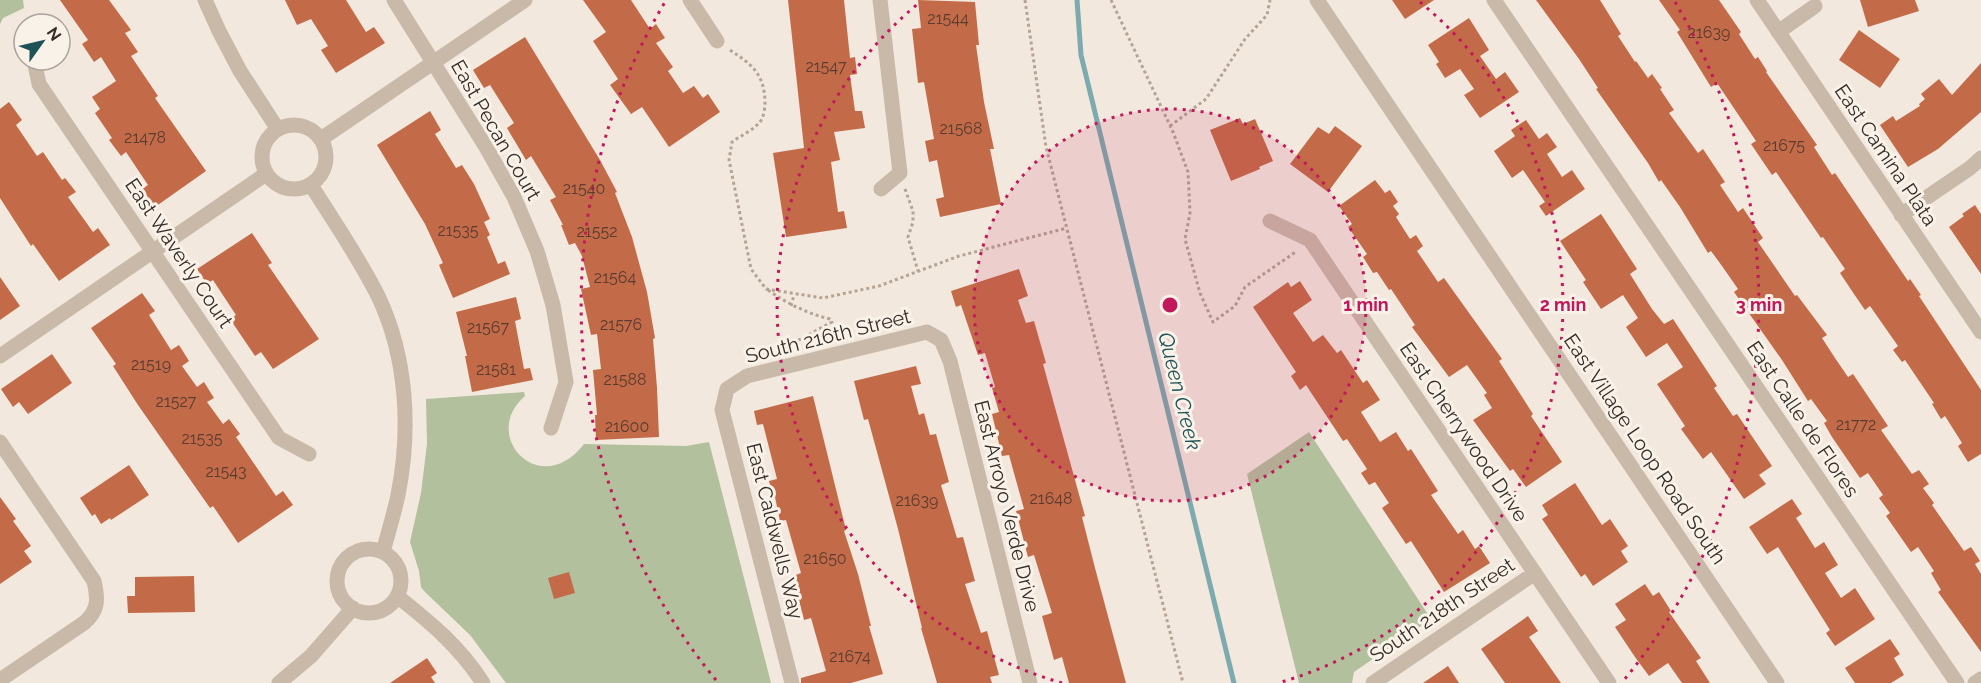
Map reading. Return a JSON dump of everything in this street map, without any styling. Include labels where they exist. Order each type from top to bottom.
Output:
[{"type":"street","points":[[205,0],[240,71],[277,128]]},
{"type":"street","name":"East Pecan Court","points":[[394,0],[486,147],[514,197],[537,251],[553,305],[566,382],[551,428]]},
{"type":"street","points":[[321,139],[525,0]]},
{"type":"street","points":[[690,0],[717,40]]},
{"type":"street","points":[[880,0],[900,172],[881,189]]},
{"type":"street","name":"East Village Loop Road South","points":[[1317,0],[1778,683]]},
{"type":"street","name":"East Calle de Flores","points":[[1494,0],[1957,683]]},
{"type":"street","name":"East Camina Plata","points":[[1756,0],[1981,332]]},
{"type":"street","points":[[1778,32],[1815,6]]},
{"type":"street","name":"East Waverly Court","points":[[36,72],[39,84],[279,438],[309,454]]},
{"type":"street","points":[[286,125],[306,126],[321,139],[326,159],[319,178],[311,184],[301,189],[281,187],[266,174],[261,154],[263,144],[277,128],[286,125]]},
{"type":"street","points":[[1901,215],[1981,158]]},
{"type":"street","points":[[0,356],[266,174]]},
{"type":"street","points":[[311,184],[379,299],[396,344],[401,368],[405,441],[398,494],[383,552]]},
{"type":"street","points":[[1270,221],[1310,240]]},
{"type":"street","name":"East Cherrywood Drive","points":[[1310,240],[1609,683]]},
{"type":"street","name":"South 216th Street","points":[[727,389],[747,376],[927,332],[941,340]]},
{"type":"street","name":"East Arroyo Verde Drive","points":[[941,340],[950,361],[1030,683]]},
{"type":"street","name":"East Caldwells Way","points":[[727,389],[722,410],[792,683]]},
{"type":"street","points":[[0,442],[94,581],[98,598],[94,615],[0,680]]},
{"type":"street","points":[[374,549],[383,552],[392,558],[400,576],[397,596],[390,604],[373,612],[353,609],[345,602],[337,585],[341,565],[355,552],[374,549]]},
{"type":"street","name":"South 218th Street","points":[[1373,683],[1535,573]]},
{"type":"street","points":[[397,596],[443,633],[483,683]]},
{"type":"street","points":[[279,683],[311,657],[353,609]]},
{"type":"street","points":[[1975,683],[1981,679]]},
{"type":"path","points":[[1025,0],[1046,147],[1183,683]]},
{"type":"path","points":[[1111,0],[1170,126],[1188,172],[1190,213],[1185,239],[1200,293],[1213,322],[1235,306],[1245,287],[1291,256],[1310,240]]},
{"type":"path","points":[[1170,126],[1206,99],[1245,39],[1268,15],[1270,0]]},
{"type":"path","points":[[717,40],[747,61],[758,73],[765,87],[765,108],[760,122],[732,142],[729,160],[751,269],[766,289],[791,306],[830,319],[832,322],[797,341],[802,363]]},
{"type":"path","points":[[900,172],[913,211],[913,222],[908,237],[918,271]]},
{"type":"path","points":[[766,289],[822,298],[879,286],[959,256],[1067,228]]},
{"type":"path","points":[[791,306],[794,295]]},
{"type":"green space","points":[[0,0],[23,0],[24,8],[3,18],[0,24]]},
{"type":"green space","points":[[524,392],[525,396],[513,412],[509,428],[512,443],[521,456],[534,464],[550,466],[567,460],[584,444],[686,446],[709,442],[771,683],[506,683],[470,635],[425,592],[421,587],[419,571],[410,542],[421,493],[427,444],[426,399]]},
{"type":"green space","points":[[1309,432],[1431,619],[1354,672],[1352,683],[1299,683],[1247,474]]},
{"type":"building","points":[[60,0],[109,0],[131,30],[125,33],[138,52],[131,56],[158,96],[155,98],[206,171],[155,207],[142,189],[148,185],[126,152],[121,156],[109,140],[112,138],[95,113],[100,109],[92,97],[116,81],[101,57],[94,62],[82,44],[88,40],[72,17],[72,12],[68,12]]},
{"type":"building","points":[[285,0],[346,0],[366,32],[374,27],[385,43],[336,73],[321,50],[328,46],[311,19],[297,25]]},
{"type":"building","points":[[583,0],[631,0],[650,29],[656,24],[665,38],[656,43],[673,67],[668,71],[683,93],[694,86],[703,98],[708,94],[720,112],[669,147],[642,107],[631,114],[610,85],[618,79],[593,41],[606,32]]},
{"type":"building","points":[[788,0],[844,0],[850,58],[855,57],[857,74],[850,75],[855,111],[862,111],[865,128],[834,132],[840,160],[831,162],[838,212],[844,211],[847,228],[786,237],[773,153],[804,148]]},
{"type":"building","points":[[918,0],[975,2],[979,45],[976,45],[984,102],[994,149],[990,149],[1001,204],[940,217],[936,199],[944,197],[937,160],[929,162],[925,141],[934,139],[924,82],[918,83],[912,29],[921,28]]},
{"type":"building","points":[[1392,0],[1434,0],[1405,19]]},
{"type":"building","points":[[1536,0],[1600,0],[1621,34],[1618,36],[1635,62],[1648,78],[1652,74],[1662,88],[1660,89],[1674,110],[1669,113],[1698,153],[1703,149],[1725,182],[1720,185],[1738,212],[1743,208],[1763,238],[1758,242],[1795,296],[1797,295],[1827,335],[1822,338],[1835,358],[1848,377],[1853,374],[1888,426],[1881,430],[1912,474],[1919,470],[1929,484],[1923,488],[1964,551],[1971,547],[1980,561],[1975,564],[1981,574],[1981,652],[1938,592],[1941,590],[1931,573],[1934,571],[1918,547],[1911,552],[1886,516],[1890,513],[1879,498],[1883,495],[1868,473],[1860,478],[1832,437],[1824,423],[1827,421],[1811,399],[1808,401],[1734,292],[1738,289],[1711,251],[1708,253],[1680,207],[1661,180],[1659,182],[1596,89],[1598,88],[1579,59]]},
{"type":"building","points":[[1659,0],[1719,0],[1741,32],[1739,34],[1755,59],[1758,57],[1817,145],[1814,147],[1832,175],[1835,173],[1908,281],[1910,279],[1981,390],[1981,454],[1968,462],[1958,446],[1962,443],[1945,416],[1941,419],[1932,404],[1934,403],[1905,360],[1902,362],[1893,350],[1898,346],[1870,306],[1865,310],[1856,297],[1840,273],[1845,269],[1823,237],[1821,238],[1776,172],[1772,175],[1751,144],[1756,141],[1717,83],[1711,87],[1677,32],[1680,30]]},
{"type":"building","points":[[1860,0],[1915,0],[1919,11],[1868,27]]},
{"type":"building","points":[[1469,18],[1489,50],[1480,56],[1496,79],[1505,72],[1519,92],[1480,118],[1464,95],[1474,89],[1460,69],[1445,78],[1436,64],[1439,62],[1428,45]]},
{"type":"building","points":[[1859,30],[1900,59],[1880,88],[1839,60]]},
{"type":"building","points":[[525,37],[617,192],[615,193],[632,237],[647,292],[655,338],[653,339],[659,437],[596,440],[595,415],[597,415],[593,370],[601,369],[597,334],[591,335],[581,289],[590,287],[582,256],[575,243],[569,245],[561,225],[563,225],[550,200],[556,197],[531,156],[526,160],[507,128],[514,123],[490,85],[484,88],[473,70]]},
{"type":"building","points":[[1981,63],[1981,112],[1938,149],[1908,167],[1880,125],[1893,116],[1896,121],[1920,106],[1919,104],[1925,99],[1921,94],[1939,79],[1952,95]]},
{"type":"building","points":[[9,102],[22,120],[16,125],[37,156],[43,152],[62,180],[65,178],[76,192],[68,197],[93,232],[98,228],[110,245],[59,281],[33,244],[31,246],[0,198],[0,109]]},
{"type":"building","points":[[430,111],[441,130],[435,134],[456,168],[462,165],[474,184],[490,219],[484,222],[490,235],[487,237],[498,264],[505,261],[510,274],[453,298],[439,265],[443,263],[425,224],[377,145]]},
{"type":"building","points":[[1240,118],[1243,124],[1255,119],[1273,161],[1231,181],[1210,130]]},
{"type":"building","points":[[1526,120],[1539,139],[1547,133],[1557,147],[1547,154],[1562,177],[1572,170],[1585,189],[1546,216],[1539,206],[1545,202],[1523,170],[1512,178],[1494,151],[1515,136],[1511,130]]},
{"type":"building","points":[[1335,126],[1362,146],[1328,192],[1290,164],[1318,127],[1329,134]]},
{"type":"building","points":[[1375,180],[1385,193],[1390,190],[1398,202],[1393,206],[1399,214],[1396,217],[1410,239],[1416,235],[1423,246],[1417,251],[1438,282],[1444,278],[1502,359],[1499,361],[1533,414],[1531,416],[1562,462],[1526,487],[1513,469],[1510,471],[1473,420],[1492,408],[1484,395],[1487,393],[1467,365],[1449,377],[1412,327],[1415,325],[1391,289],[1389,290],[1377,272],[1373,273],[1363,257],[1367,254],[1348,227],[1352,224],[1339,206]]},
{"type":"building","points":[[1975,205],[1981,214],[1981,274],[1949,227]]},
{"type":"building","points":[[1601,214],[1637,269],[1630,274],[1652,309],[1664,324],[1673,319],[1717,386],[1714,388],[1733,416],[1737,414],[1772,466],[1759,475],[1766,484],[1744,499],[1711,452],[1703,459],[1681,429],[1685,426],[1657,384],[1683,367],[1667,343],[1646,357],[1626,327],[1638,318],[1623,295],[1601,309],[1583,282],[1586,280],[1560,241]]},
{"type":"building","points":[[252,233],[272,263],[268,265],[319,339],[273,369],[261,352],[255,356],[230,319],[236,315],[213,280],[207,284],[197,269]]},
{"type":"building","points":[[1019,269],[1028,296],[1018,300],[1026,323],[1034,321],[1046,363],[1043,364],[1085,516],[1082,517],[1126,683],[1069,683],[1062,657],[1054,660],[1042,616],[1052,613],[1034,555],[1028,557],[1016,511],[1024,509],[1009,455],[1002,456],[992,414],[999,412],[992,388],[995,387],[985,353],[978,355],[961,305],[956,307],[951,291]]},
{"type":"building","points":[[0,277],[20,306],[0,320]]},
{"type":"building","points":[[1300,281],[1312,300],[1293,313],[1313,342],[1323,335],[1337,353],[1341,350],[1363,383],[1367,380],[1380,400],[1361,412],[1380,442],[1396,432],[1408,451],[1411,449],[1438,491],[1431,495],[1458,534],[1463,530],[1475,549],[1479,546],[1490,563],[1444,592],[1411,541],[1406,544],[1382,508],[1389,503],[1375,482],[1369,485],[1361,473],[1367,469],[1347,439],[1343,441],[1306,385],[1300,390],[1291,376],[1296,372],[1253,307],[1288,282],[1291,287]]},
{"type":"building","points":[[142,293],[155,311],[149,315],[171,350],[179,345],[189,361],[182,366],[197,387],[204,382],[214,398],[207,402],[223,424],[229,419],[240,434],[236,437],[276,496],[283,491],[293,505],[238,543],[213,506],[210,508],[138,405],[113,366],[116,364],[91,328]]},
{"type":"building","points":[[516,297],[521,319],[515,321],[524,369],[530,368],[533,380],[472,392],[465,356],[467,356],[456,312]]},
{"type":"building","points":[[52,354],[72,383],[28,414],[19,402],[13,407],[1,389]]},
{"type":"building","points":[[916,366],[921,384],[911,386],[919,415],[924,413],[930,435],[936,434],[949,482],[941,485],[957,538],[963,537],[975,581],[965,584],[981,633],[987,631],[999,675],[990,677],[992,683],[937,683],[868,419],[864,420],[854,381]]},
{"type":"building","points":[[813,396],[846,530],[844,531],[858,574],[871,626],[869,626],[883,674],[851,683],[801,683],[801,678],[826,671],[811,618],[804,620],[793,576],[801,573],[786,520],[780,521],[775,497],[773,497],[769,481],[777,479],[763,424],[757,425],[754,411]]},
{"type":"building","points":[[129,465],[149,495],[101,524],[95,514],[92,516],[80,498]]},
{"type":"building","points":[[1575,483],[1602,525],[1610,519],[1628,546],[1621,551],[1628,562],[1593,586],[1585,574],[1581,577],[1542,519],[1548,515],[1542,505]]},
{"type":"building","points":[[0,497],[16,519],[13,521],[31,546],[24,551],[32,562],[0,584]]},
{"type":"building","points":[[1792,499],[1802,514],[1796,518],[1815,548],[1824,542],[1838,565],[1825,573],[1841,598],[1855,588],[1875,619],[1835,646],[1826,633],[1830,630],[1778,547],[1767,554],[1749,527]]},
{"type":"building","points":[[569,572],[575,593],[554,599],[548,578]]},
{"type":"building","points":[[194,576],[195,612],[128,613],[127,596],[135,596],[135,577]]},
{"type":"building","points":[[1645,584],[1653,596],[1659,592],[1671,611],[1669,612],[1701,658],[1696,661],[1710,683],[1682,683],[1668,663],[1649,676],[1615,627],[1626,620],[1615,604]]},
{"type":"building","points":[[1528,616],[1538,631],[1529,637],[1561,683],[1505,683],[1481,649]]},
{"type":"building","points":[[1890,639],[1900,654],[1894,658],[1904,675],[1891,683],[1855,683],[1845,668]]},
{"type":"building","points":[[427,658],[437,673],[431,677],[435,683],[390,683]]},
{"type":"building","points":[[1448,666],[1459,683],[1423,683]]},
{"type":"waterway","name":"Queen Creek","points":[[1077,0],[1081,55],[1234,683]]}]
